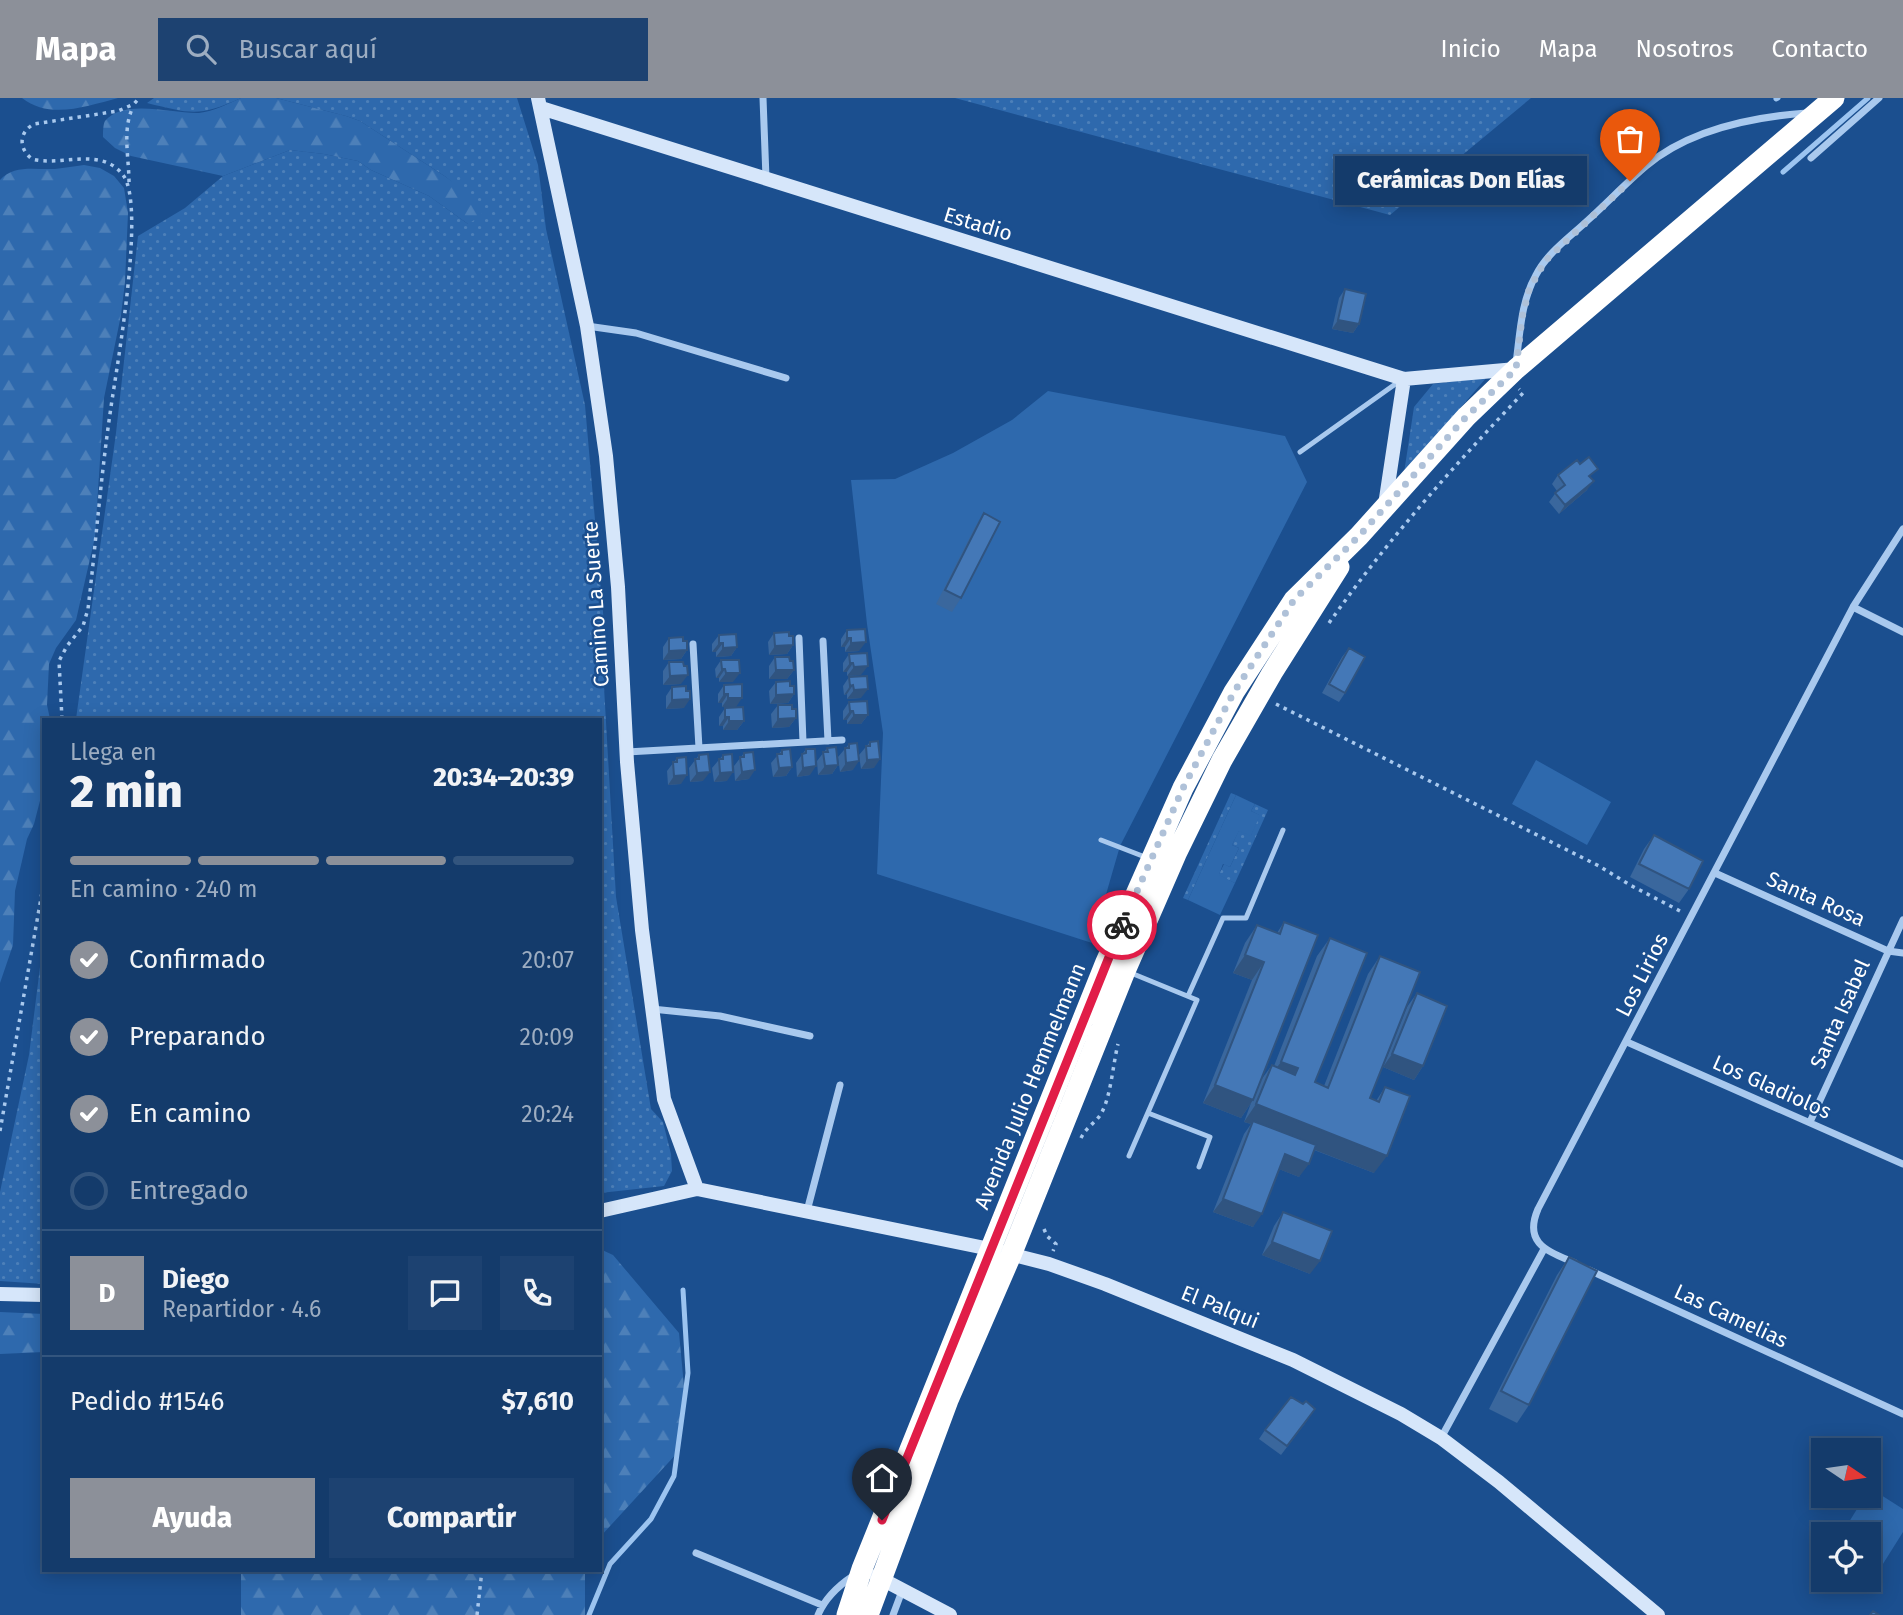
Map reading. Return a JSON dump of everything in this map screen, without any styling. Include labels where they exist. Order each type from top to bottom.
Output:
[{"type":"highway","name":"Avenida Julio Hemmelmann","points":[[868,1615],[948,1399],[1011,1255],[1152,859],[1183,788],[1234,692],[1294,600],[1359,536],[1457,427],[1512,373],[1826,105]]},
{"type":"highway","name":"Avenida Julio Hemmelmann","points":[[847,1615],[862,1569],[990,1249],[1116,966],[1176,854],[1222,760],[1272,673],[1359,536]]},
{"type":"street","points":[[762,98],[766,179]]},
{"type":"street","points":[[1811,158],[1879,98]]},
{"type":"street","name":"Estadio","points":[[539,103],[766,179],[1404,379],[1512,373]]},
{"type":"street","name":"Camino La Suerte","points":[[539,103],[587,326],[606,456],[642,930],[664,1099],[696,1189]]},
{"type":"street","points":[[1512,373],[1522,318],[1535,275],[1545,261],[1647,165],[1680,143],[1727,125],[1826,105]]},
{"type":"street","points":[[587,326],[636,333],[786,378]]},
{"type":"street","points":[[1385,505],[1404,379]]},
{"type":"street","name":"Los Lirios","points":[[1544,1249],[1533,1231],[1534,1218],[1853,607],[1903,529]]},
{"type":"street","points":[[1853,607],[1903,632]]},
{"type":"street","points":[[799,638],[803,742]]},
{"type":"street","points":[[823,641],[828,740]]},
{"type":"street","points":[[693,644],[699,748]]},
{"type":"street","points":[[627,752],[842,740]]},
{"type":"street","name":"Santa Rosa","points":[[1715,873],[1888,951],[1903,953]]},
{"type":"street","name":"Santa Isabel","points":[[1810,1122],[1903,920]]},
{"type":"street","points":[[652,1009],[720,1016],[810,1036]]},
{"type":"street","name":"Los Gladiolos","points":[[1627,1042],[1903,1164]]},
{"type":"street","points":[[807,1212],[840,1085]]},
{"type":"street","points":[[602,1211],[696,1189]]},
{"type":"street","name":"El Palqui","points":[[696,1189],[990,1249],[1049,1264],[1293,1360],[1377,1401],[1441,1438],[1499,1482],[1658,1615]]},
{"type":"street","points":[[1441,1438],[1544,1249]]},
{"type":"street","name":"Las Camelias","points":[[1544,1249],[1903,1414]]},
{"type":"street","points":[[0,1294],[42,1295]]},
{"type":"street","points":[[696,1553],[822,1605]]},
{"type":"street","points":[[818,1615],[822,1605],[840,1585],[862,1569],[950,1615]]},
{"type":"street","points":[[893,1615],[902,1591]]},
{"type":"lane","points":[[1300,452],[1404,379]]},
{"type":"lane","points":[[1188,996],[1223,918],[1246,918],[1283,830]]},
{"type":"lane","points":[[1101,840],[1152,859]]},
{"type":"lane","points":[[1116,966],[1197,1000],[1129,1156]]},
{"type":"lane","points":[[1148,1112],[1210,1137],[1199,1167]]},
{"type":"path","points":[[62,718],[59,661],[83,626],[88,609],[111,406],[123,330],[130,246],[128,115],[139,98]]},
{"type":"path","points":[[128,184],[118,169],[110,164],[91,159],[39,161],[27,155],[22,143],[25,131],[34,124],[118,111],[134,104]]},
{"type":"path","points":[[1327,625],[1374,561],[1448,472],[1524,393],[1512,373]]},
{"type":"path","points":[[1278,698],[1275,704],[1599,866],[1691,916]]},
{"type":"path","points":[[0,1131],[42,892]]},
{"type":"path","points":[[1079,1142],[1085,1130],[1101,1114],[1108,1097],[1111,1070],[1121,1033]]},
{"type":"path","points":[[1043,1221],[1047,1236],[1056,1244],[1049,1264]]},
{"type":"path","points":[[477,1615],[482,1572]]},
{"type":"green space","points":[[22,98],[118,98],[57,110],[33,105]]},
{"type":"green space","points":[[154,98],[241,98],[195,112],[147,103]]},
{"type":"green space","points":[[241,98],[276,98],[360,121],[477,200],[482,215],[468,224],[429,196],[371,170],[358,161],[324,154],[290,150],[223,176],[131,156],[115,148],[103,137],[105,121],[124,110],[199,113]]},
{"type":"green space","points":[[276,98],[517,98],[538,165],[546,229],[585,405],[608,670],[604,687],[616,897],[651,1109],[663,1122],[671,1154],[672,1171],[664,1186],[602,1193],[602,718],[76,718],[116,433],[138,236],[185,208],[223,176],[290,150],[358,161],[371,170],[429,196],[468,224],[458,187],[360,121]]},
{"type":"green space","points":[[955,98],[1531,98],[1390,215]]},
{"type":"green space","points":[[84,165],[100,168],[114,176],[124,188],[128,213],[125,282],[104,398],[95,537],[76,620],[56,648],[49,664],[47,705],[50,718],[42,718],[42,793],[27,839],[15,891],[13,945],[0,983],[0,180],[19,170]]},
{"type":"green space","points":[[1487,377],[1404,473],[1414,407],[1433,384]]},
{"type":"green space","points":[[1048,391],[1285,436],[1307,482],[1120,846],[1092,943],[877,874],[883,733],[867,624],[851,480],[895,479],[953,453],[1012,420]]},
{"type":"green space","points":[[1536,760],[1611,802],[1587,845],[1512,804]]},
{"type":"green space","points":[[1231,793],[1236,795],[1188,900],[1183,898]]},
{"type":"green space","points":[[1236,795],[1255,804],[1251,811],[1260,815],[1251,836],[1239,831],[1232,845],[1239,848],[1230,867],[1223,864],[1219,875],[1235,883],[1220,915],[1188,900]]},
{"type":"green space","points":[[1255,804],[1268,810],[1235,883],[1218,876],[1224,864],[1230,867],[1239,848],[1232,845],[1239,830],[1251,835],[1259,815],[1251,811]]},
{"type":"green space","points":[[42,951],[42,1284],[0,1281],[0,1192],[29,1055]]},
{"type":"green space","points":[[602,1250],[613,1255],[679,1333],[684,1386],[679,1451],[602,1535]]},
{"type":"green space","points":[[0,1312],[42,1314],[42,1352],[0,1354]]},
{"type":"green space","points":[[1881,1495],[1903,1509],[1903,1532],[1881,1567],[1881,1522],[1849,1522],[1858,1508],[1881,1508]]},
{"type":"green space","points":[[241,1572],[585,1572],[585,1615],[241,1615]]},
{"type":"building","points":[[1345,289],[1366,294],[1359,324],[1338,320]]},
{"type":"building","points":[[1589,457],[1598,469],[1589,476],[1594,481],[1565,505],[1555,493],[1565,485],[1558,475],[1577,460],[1580,464]]},
{"type":"building","points":[[984,513],[1000,522],[961,598],[945,590]]},
{"type":"building","points":[[865,629],[866,642],[851,643],[851,638],[847,638],[847,630]]},
{"type":"building","points":[[789,632],[789,636],[793,636],[793,645],[775,646],[774,633]]},
{"type":"building","points":[[736,634],[737,647],[723,648],[723,643],[719,643],[719,635]]},
{"type":"building","points":[[683,637],[683,641],[687,641],[687,650],[669,651],[669,638]]},
{"type":"building","points":[[1349,648],[1365,657],[1345,693],[1329,684]]},
{"type":"building","points":[[867,653],[868,666],[854,667],[853,663],[850,663],[849,654]]},
{"type":"building","points":[[775,657],[789,657],[790,661],[793,661],[794,670],[776,670]]},
{"type":"building","points":[[721,660],[739,660],[740,673],[726,673],[725,669],[722,669]]},
{"type":"building","points":[[669,662],[683,662],[684,666],[687,666],[688,675],[670,676]]},
{"type":"building","points":[[867,676],[868,689],[854,690],[853,685],[850,686],[849,677]]},
{"type":"building","points":[[790,681],[790,686],[794,686],[794,694],[776,695],[776,682]]},
{"type":"building","points":[[742,684],[742,698],[728,698],[728,694],[724,694],[724,685]]},
{"type":"building","points":[[686,686],[686,691],[690,691],[690,699],[672,700],[672,687]]},
{"type":"building","points":[[867,701],[868,715],[854,715],[853,711],[850,711],[849,702]]},
{"type":"building","points":[[778,705],[792,705],[792,709],[796,709],[796,718],[778,719]]},
{"type":"building","points":[[743,707],[744,721],[729,721],[729,717],[725,717],[725,708]]},
{"type":"building","points":[[878,741],[880,759],[867,760],[866,746],[870,746],[870,742]]},
{"type":"building","points":[[857,743],[859,761],[846,763],[845,748],[849,748],[849,744]]},
{"type":"building","points":[[836,747],[838,765],[825,766],[823,752],[828,752],[827,748]]},
{"type":"building","points":[[790,749],[792,767],[779,768],[777,754]]},
{"type":"building","points":[[806,749],[815,749],[816,766],[803,768],[802,754],[806,753]]},
{"type":"building","points":[[753,752],[755,770],[742,772],[740,757],[744,757],[744,753]]},
{"type":"building","points":[[708,754],[710,772],[697,773],[695,759],[699,759],[699,755]]},
{"type":"building","points":[[732,754],[733,772],[720,773],[719,759],[723,759],[723,755]]},
{"type":"building","points":[[686,757],[687,775],[674,776],[673,762],[677,762],[677,758]]},
{"type":"building","points":[[1654,835],[1703,861],[1689,889],[1639,864]]},
{"type":"building","points":[[1284,922],[1318,935],[1253,1100],[1215,1085],[1264,962],[1245,955],[1257,925],[1280,934]]},
{"type":"building","points":[[1330,938],[1367,953],[1315,1082],[1328,1088],[1380,956],[1420,972],[1370,1098],[1379,1102],[1385,1087],[1410,1096],[1387,1156],[1256,1104],[1272,1065],[1295,1075],[1298,1068],[1281,1062]]},
{"type":"building","points":[[1417,993],[1447,1006],[1423,1066],[1392,1054]]},
{"type":"building","points":[[1253,1121],[1316,1145],[1309,1164],[1285,1154],[1262,1214],[1223,1199]]},
{"type":"building","points":[[1283,1212],[1332,1231],[1320,1261],[1272,1242]]},
{"type":"building","points":[[1569,1257],[1597,1271],[1529,1405],[1501,1391]]},
{"type":"building","points":[[1291,1397],[1303,1404],[1306,1401],[1315,1409],[1287,1446],[1265,1430]]},
{"type":"waterway","points":[[1783,172],[1868,98]]},
{"type":"waterway","points":[[589,1615],[610,1564],[651,1519],[674,1476],[688,1373],[683,1290]]},
{"type":"way so far","points":[[1122,925],[1183,788],[1234,692],[1294,600],[1359,536],[1466,417],[1516,369],[1522,318],[1535,275],[1545,261],[1630,181]]},
{"type":"place","name":"Cerámicas Don Elías","points":[[1630,181]]},
{"type":"route","points":[[882,1520],[1122,925]]}]
